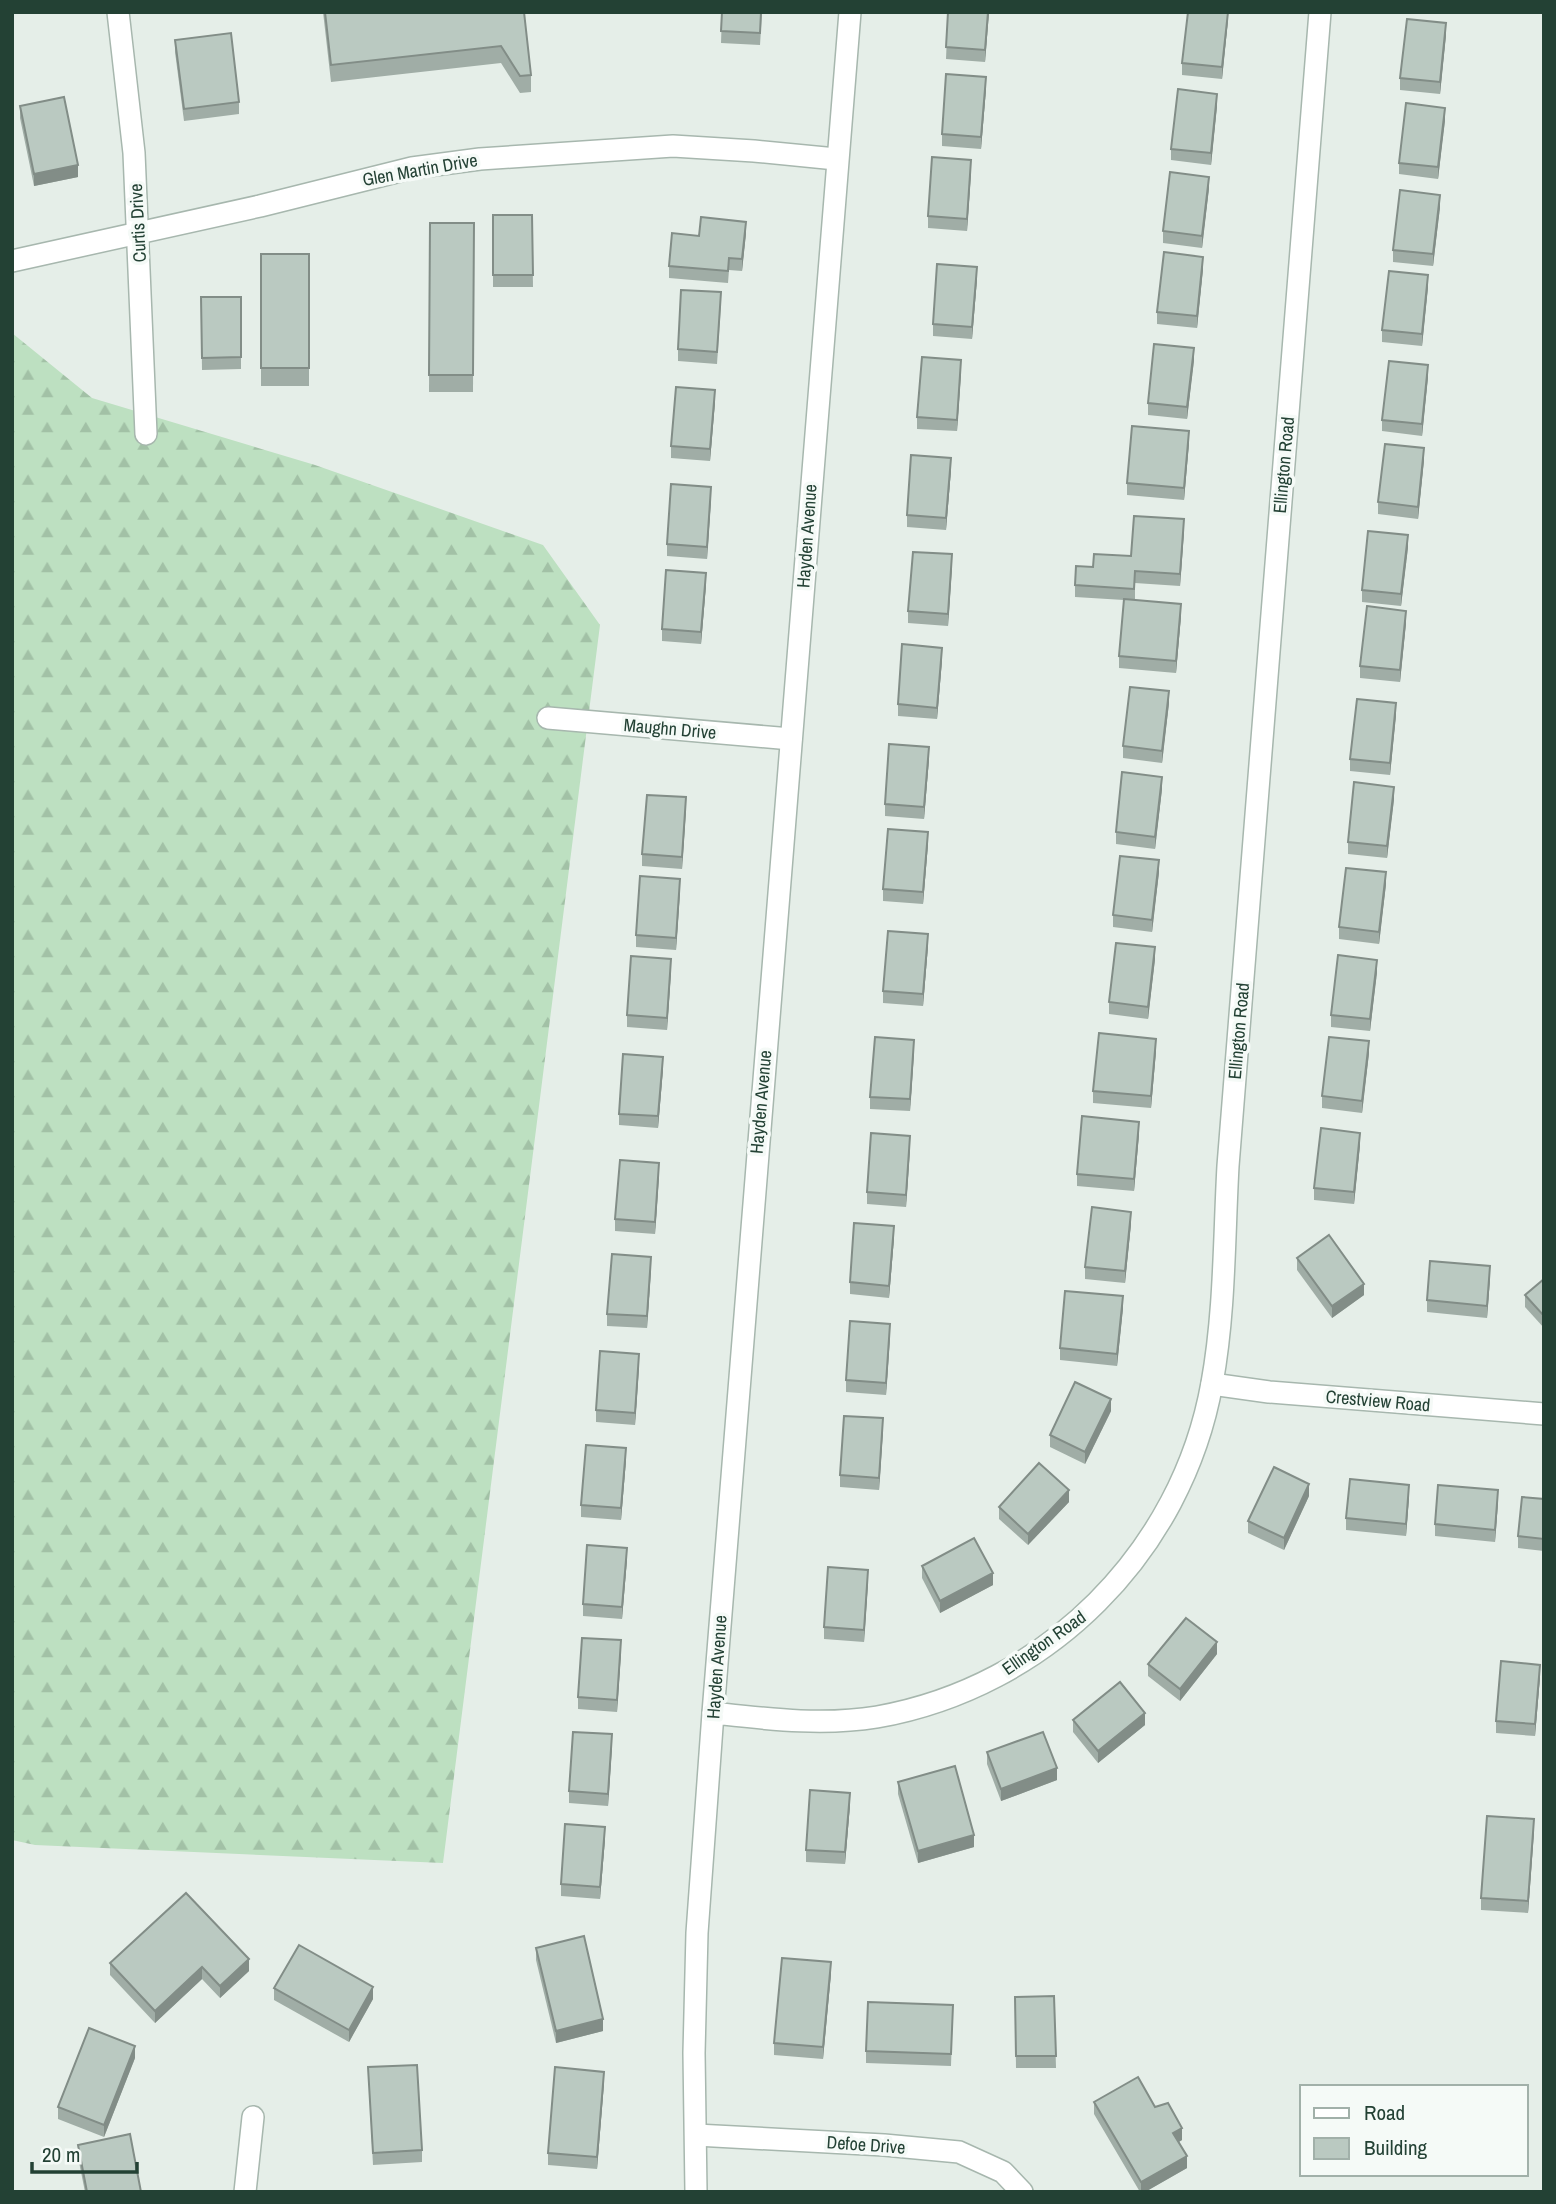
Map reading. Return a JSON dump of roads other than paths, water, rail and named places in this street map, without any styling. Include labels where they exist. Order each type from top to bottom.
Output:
[{"type":"street","name":"Curtis Drive","points":[[118,12],[134,153],[146,434]]},
{"type":"street","name":"Hayden Avenue","points":[[696,2192],[694,2053],[697,1933],[836,159],[850,12]]},
{"type":"street","name":"Ellington Road","points":[[713,1713],[804,1723],[877,1717],[947,1699],[1005,1673],[1051,1643],[1093,1608],[1118,1582],[1151,1535],[1179,1485],[1198,1437],[1212,1384],[1219,1331],[1229,1152],[1320,12]]},
{"type":"street","name":"Glen Martin Drive","points":[[12,261],[139,234],[412,168],[480,159],[673,146],[754,150],[836,159]]},
{"type":"street","name":"Maughn Drive","points":[[548,718],[791,739]]},
{"type":"street","name":"Crestview Road","points":[[1212,1384],[1269,1392],[1544,1415]]},
{"type":"street","points":[[245,2192],[253,2117]]},
{"type":"street","name":"Defoe Drive","points":[[696,2136],[884,2145],[959,2152],[1003,2172],[1022,2192]]}]
